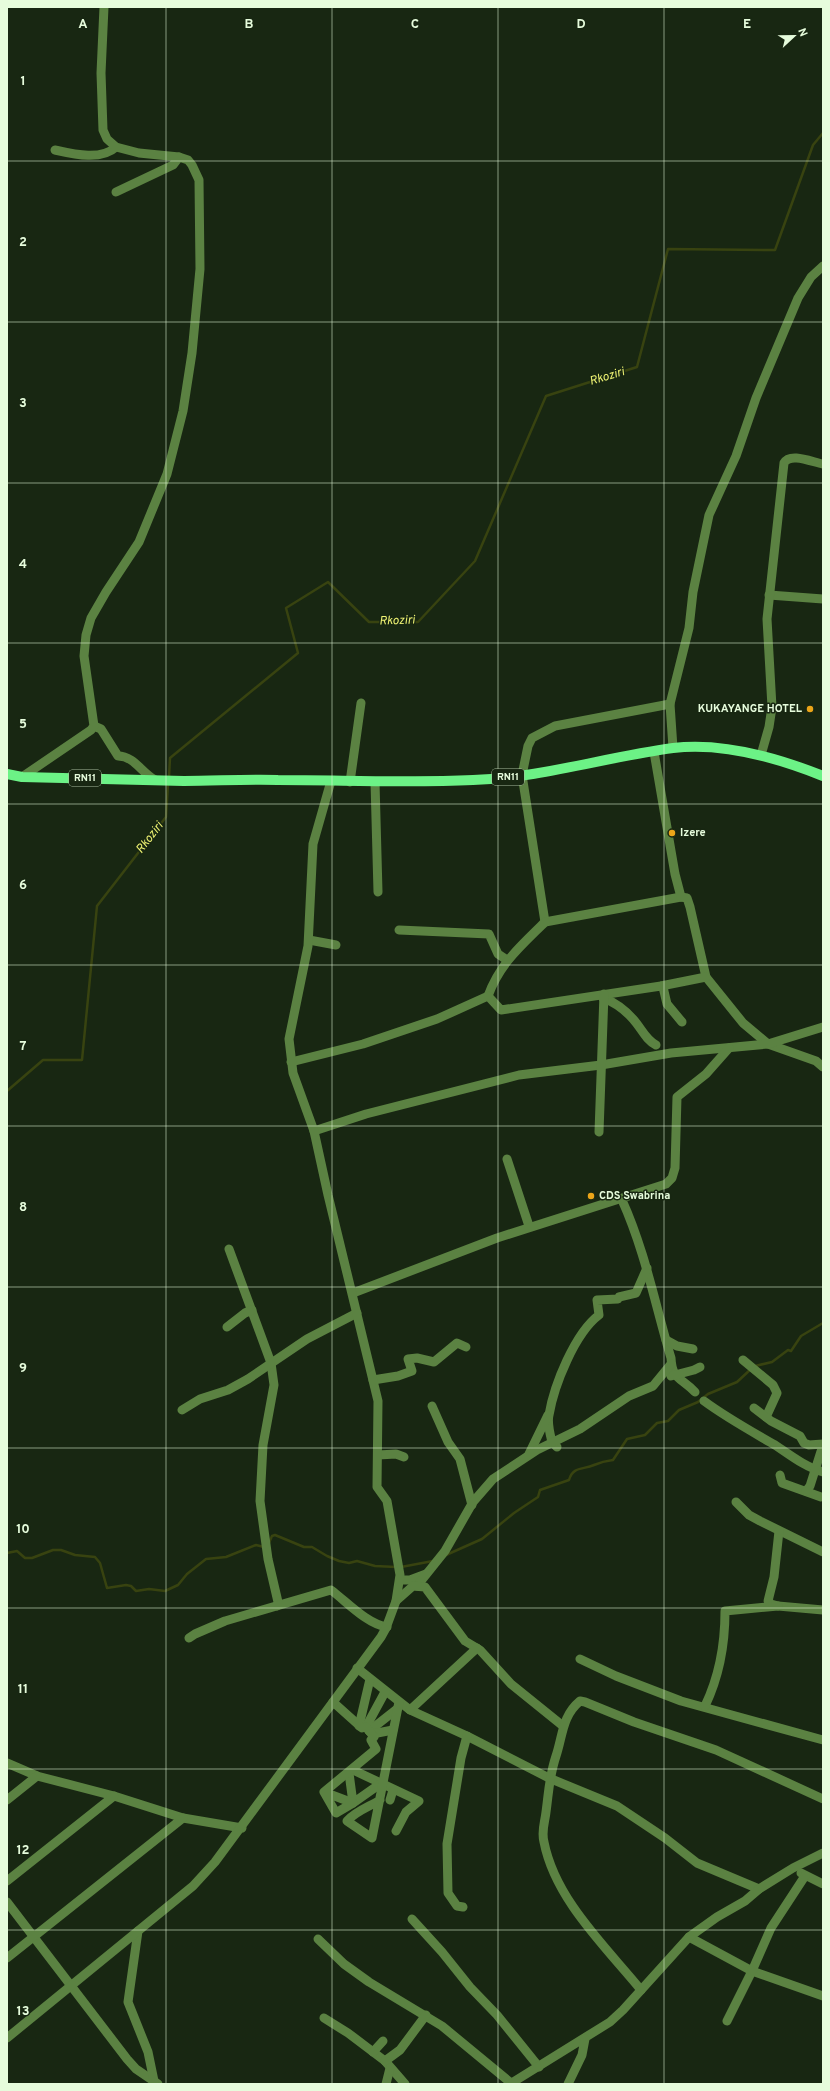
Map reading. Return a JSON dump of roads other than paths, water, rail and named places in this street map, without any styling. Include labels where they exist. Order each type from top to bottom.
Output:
[{"type":"main road","name":"RN11","points":[[7,774],[22,777],[187,781],[375,782],[486,780],[673,748],[694,747],[761,754],[792,763],[823,776]]},
{"type":"street","points":[[22,777],[92,730],[94,726],[84,656],[86,635],[91,618],[139,542],[156,505],[172,458],[192,353],[200,281],[199,180],[192,165],[188,160],[179,157],[139,153],[116,147],[105,135],[102,122],[101,53],[104,7]]},
{"type":"street","points":[[55,150],[81,155],[110,153],[116,147]]},
{"type":"street","points":[[116,192],[173,165],[179,157]]},
{"type":"street","points":[[673,748],[670,704],[689,628],[693,592],[709,515],[736,456],[756,398],[798,298],[811,277],[823,266]]},
{"type":"street","points":[[761,754],[769,727],[772,707],[767,644],[769,595],[784,464],[787,459],[794,457],[823,464]]},
{"type":"street","points":[[769,595],[823,599]]},
{"type":"street","points":[[350,782],[361,703]]},
{"type":"street","points":[[545,922],[522,775],[528,746],[532,738],[555,726],[670,704]]},
{"type":"street","points":[[94,726],[101,729],[118,756],[126,756],[132,760],[144,774],[159,780]]},
{"type":"street","points":[[654,752],[675,874],[681,896]]},
{"type":"street","points":[[7,2038],[193,1886],[242,1828],[387,1627],[396,1601],[400,1580],[399,1563],[387,1501],[377,1487],[378,1401],[314,1131],[293,1073],[289,1038],[309,940],[313,844],[332,781]]},
{"type":"street","points":[[375,782],[378,892]]},
{"type":"street","points":[[291,1062],[385,1037],[438,1019],[488,996],[494,978],[507,960],[545,922],[681,896],[686,898],[690,907],[706,977],[743,1023],[768,1044],[816,1061],[823,1067]]},
{"type":"street","points":[[399,930],[489,934],[498,954],[507,960]]},
{"type":"street","points":[[309,940],[336,945]]},
{"type":"street","points":[[488,996],[501,1010],[603,996],[706,977]]},
{"type":"street","points":[[661,986],[663,987],[667,1004],[682,1022]]},
{"type":"street","points":[[603,996],[616,1004],[628,1015],[648,1039],[656,1045]]},
{"type":"street","points":[[599,1132],[603,996]]},
{"type":"street","points":[[314,1131],[366,1114],[519,1076],[600,1065],[670,1053],[768,1044],[823,1027]]},
{"type":"street","points":[[353,1293],[431,1261],[529,1226],[622,1200],[666,1184],[672,1178],[675,1168],[677,1098],[706,1074],[729,1048]]},
{"type":"street","points":[[508,1160],[529,1226]]},
{"type":"street","points":[[622,1200],[636,1232],[647,1268],[674,1376]]},
{"type":"street","points":[[228,1249],[271,1362],[274,1385],[263,1444],[260,1501],[268,1559],[278,1602],[277,1606]]},
{"type":"street","points":[[636,1293],[647,1268]]},
{"type":"street","points":[[532,1455],[548,1415],[563,1368],[587,1326],[599,1315],[597,1300],[618,1299],[619,1297],[636,1293],[653,1294]]},
{"type":"street","points":[[227,1327],[245,1313],[252,1310]]},
{"type":"street","points":[[182,1410],[200,1399],[228,1390],[307,1340],[357,1314]]},
{"type":"street","points":[[666,1340],[677,1346],[693,1349]]},
{"type":"street","points":[[373,1380],[412,1371],[408,1359],[417,1358],[434,1362],[457,1343],[466,1347]]},
{"type":"street","points":[[743,1360],[773,1385],[777,1393],[766,1417]]},
{"type":"street","points":[[417,1586],[445,1551],[472,1505],[493,1479],[532,1455],[555,1444],[580,1429],[629,1396],[653,1386],[671,1364]]},
{"type":"street","points":[[661,1376],[674,1376],[700,1367]]},
{"type":"street","points":[[674,1376],[685,1381],[695,1392]]},
{"type":"street","points":[[704,1401],[729,1419],[819,1471]]},
{"type":"street","points":[[432,1406],[448,1442],[460,1459],[472,1505]]},
{"type":"street","points":[[754,1408],[766,1417],[800,1436],[809,1445],[823,1444],[819,1471],[806,1491]]},
{"type":"street","points":[[548,1415],[555,1444]]},
{"type":"street","points":[[378,1455],[396,1454],[404,1457]]},
{"type":"street","points":[[780,1475],[782,1483],[821,1497]]},
{"type":"street","points":[[736,1502],[749,1515],[823,1552]]},
{"type":"street","points":[[778,1606],[771,1604],[768,1596],[774,1577],[779,1531]]},
{"type":"street","points":[[400,1580],[410,1580],[426,1574]]},
{"type":"street","points":[[396,1601],[413,1586],[425,1587],[453,1627],[465,1641],[477,1648],[511,1684],[563,1726]]},
{"type":"street","points":[[189,1638],[214,1625],[331,1590],[358,1613],[380,1626],[387,1627]]},
{"type":"street","points":[[705,1706],[718,1672],[724,1632],[725,1611],[778,1606],[823,1610]]},
{"type":"street","points":[[410,1710],[477,1648]]},
{"type":"street","points":[[580,1660],[616,1676],[682,1701],[705,1706],[823,1740]]},
{"type":"street","points":[[357,1668],[385,1692],[398,1706],[467,1736],[549,1778],[617,1806],[665,1838],[697,1863],[759,1889]]},
{"type":"street","points":[[367,1730],[370,1679]]},
{"type":"street","points":[[367,1730],[385,1692]]},
{"type":"street","points":[[641,1990],[565,1897],[543,1841],[543,1828],[549,1778],[559,1748],[563,1726],[567,1715],[574,1706],[580,1701],[585,1702],[634,1722],[716,1750],[823,1799]]},
{"type":"street","points":[[324,1792],[376,1749],[371,1740],[374,1737],[333,1702]]},
{"type":"street","points":[[367,1730],[398,1706]]},
{"type":"street","points":[[380,1800],[398,1706]]},
{"type":"street","points":[[367,1730],[393,1730]]},
{"type":"street","points":[[463,1907],[458,1906],[448,1893],[447,1844],[461,1758],[467,1736]]},
{"type":"street","points":[[374,1745],[391,1742]]},
{"type":"street","points":[[7,1763],[37,1776],[114,1796],[183,1818],[242,1828]]},
{"type":"street","points":[[351,1771],[382,1785],[396,1797],[419,1801],[406,1812],[396,1831]]},
{"type":"street","points":[[351,1771],[353,1802]]},
{"type":"street","points":[[7,1800],[37,1776]]},
{"type":"street","points":[[338,1781],[353,1802]]},
{"type":"street","points":[[324,1792],[336,1813],[382,1785]]},
{"type":"street","points":[[324,1792],[353,1802]]},
{"type":"street","points":[[7,1880],[114,1796]]},
{"type":"street","points":[[7,1958],[183,1818]]},
{"type":"street","points":[[318,1940],[344,1964],[369,1982],[442,2026],[511,2084],[610,2022],[689,1937],[717,1916],[749,1899],[759,1889],[793,1868],[823,1853]]},
{"type":"street","points":[[793,1868],[805,1876],[823,1884]]},
{"type":"street","points":[[727,2021],[752,1971],[771,1928],[805,1876]]},
{"type":"street","points":[[7,1902],[35,1936],[127,2059],[136,2069],[156,2083]]},
{"type":"street","points":[[412,1919],[475,1992],[497,2015],[539,2067]]},
{"type":"street","points":[[138,1931],[128,2002],[148,2052],[156,2083]]},
{"type":"street","points":[[689,1937],[752,1971],[823,1996]]},
{"type":"street","points":[[386,2084],[388,2064],[426,2016]]},
{"type":"street","points":[[324,2018],[388,2064],[404,2084]]},
{"type":"street","points":[[568,2084],[582,2055],[585,2039]]},
{"type":"street","points":[[373,2052],[383,2041]]},
{"type":"waterway","name":"Rkoziri","points":[[169,777],[170,758],[298,653],[286,608],[328,582],[369,622],[418,622],[475,561],[546,396],[637,367],[668,249],[775,250],[813,145],[823,133]]},
{"type":"waterway","name":"Rkoziri","points":[[7,1091],[43,1060],[82,1060],[97,906],[166,817],[168,784]]},
{"type":"waterway","points":[[755,1366],[772,1362],[788,1350],[791,1351],[801,1336],[823,1323]]},
{"type":"waterway","points":[[446,1555],[482,1539],[514,1513],[538,1497],[540,1490],[569,1480],[573,1472],[576,1470],[613,1460],[627,1439],[645,1435],[657,1423],[668,1421],[679,1410],[698,1402],[708,1394],[737,1382],[751,1369]]},
{"type":"waterway","points":[[268,1545],[272,1536],[275,1535],[304,1547],[312,1547],[339,1561],[349,1563],[357,1561],[375,1566],[396,1567]]},
{"type":"waterway","points":[[7,1553],[17,1551],[25,1558],[32,1558],[53,1550],[61,1550],[75,1555],[95,1557],[100,1563],[107,1588],[126,1585],[131,1586],[136,1591],[149,1589],[165,1591],[178,1585],[187,1574],[206,1559],[226,1557],[256,1545],[264,1547]]},
{"type":"waterway","points":[[401,1567],[433,1561]]},
{"type":"place","name":"KUKAYANGE HOTEL","points":[[810,709]]},
{"type":"place","name":"Izere","points":[[672,833]]},
{"type":"place","name":"CDS Swabrina","points":[[591,1196]]}]
